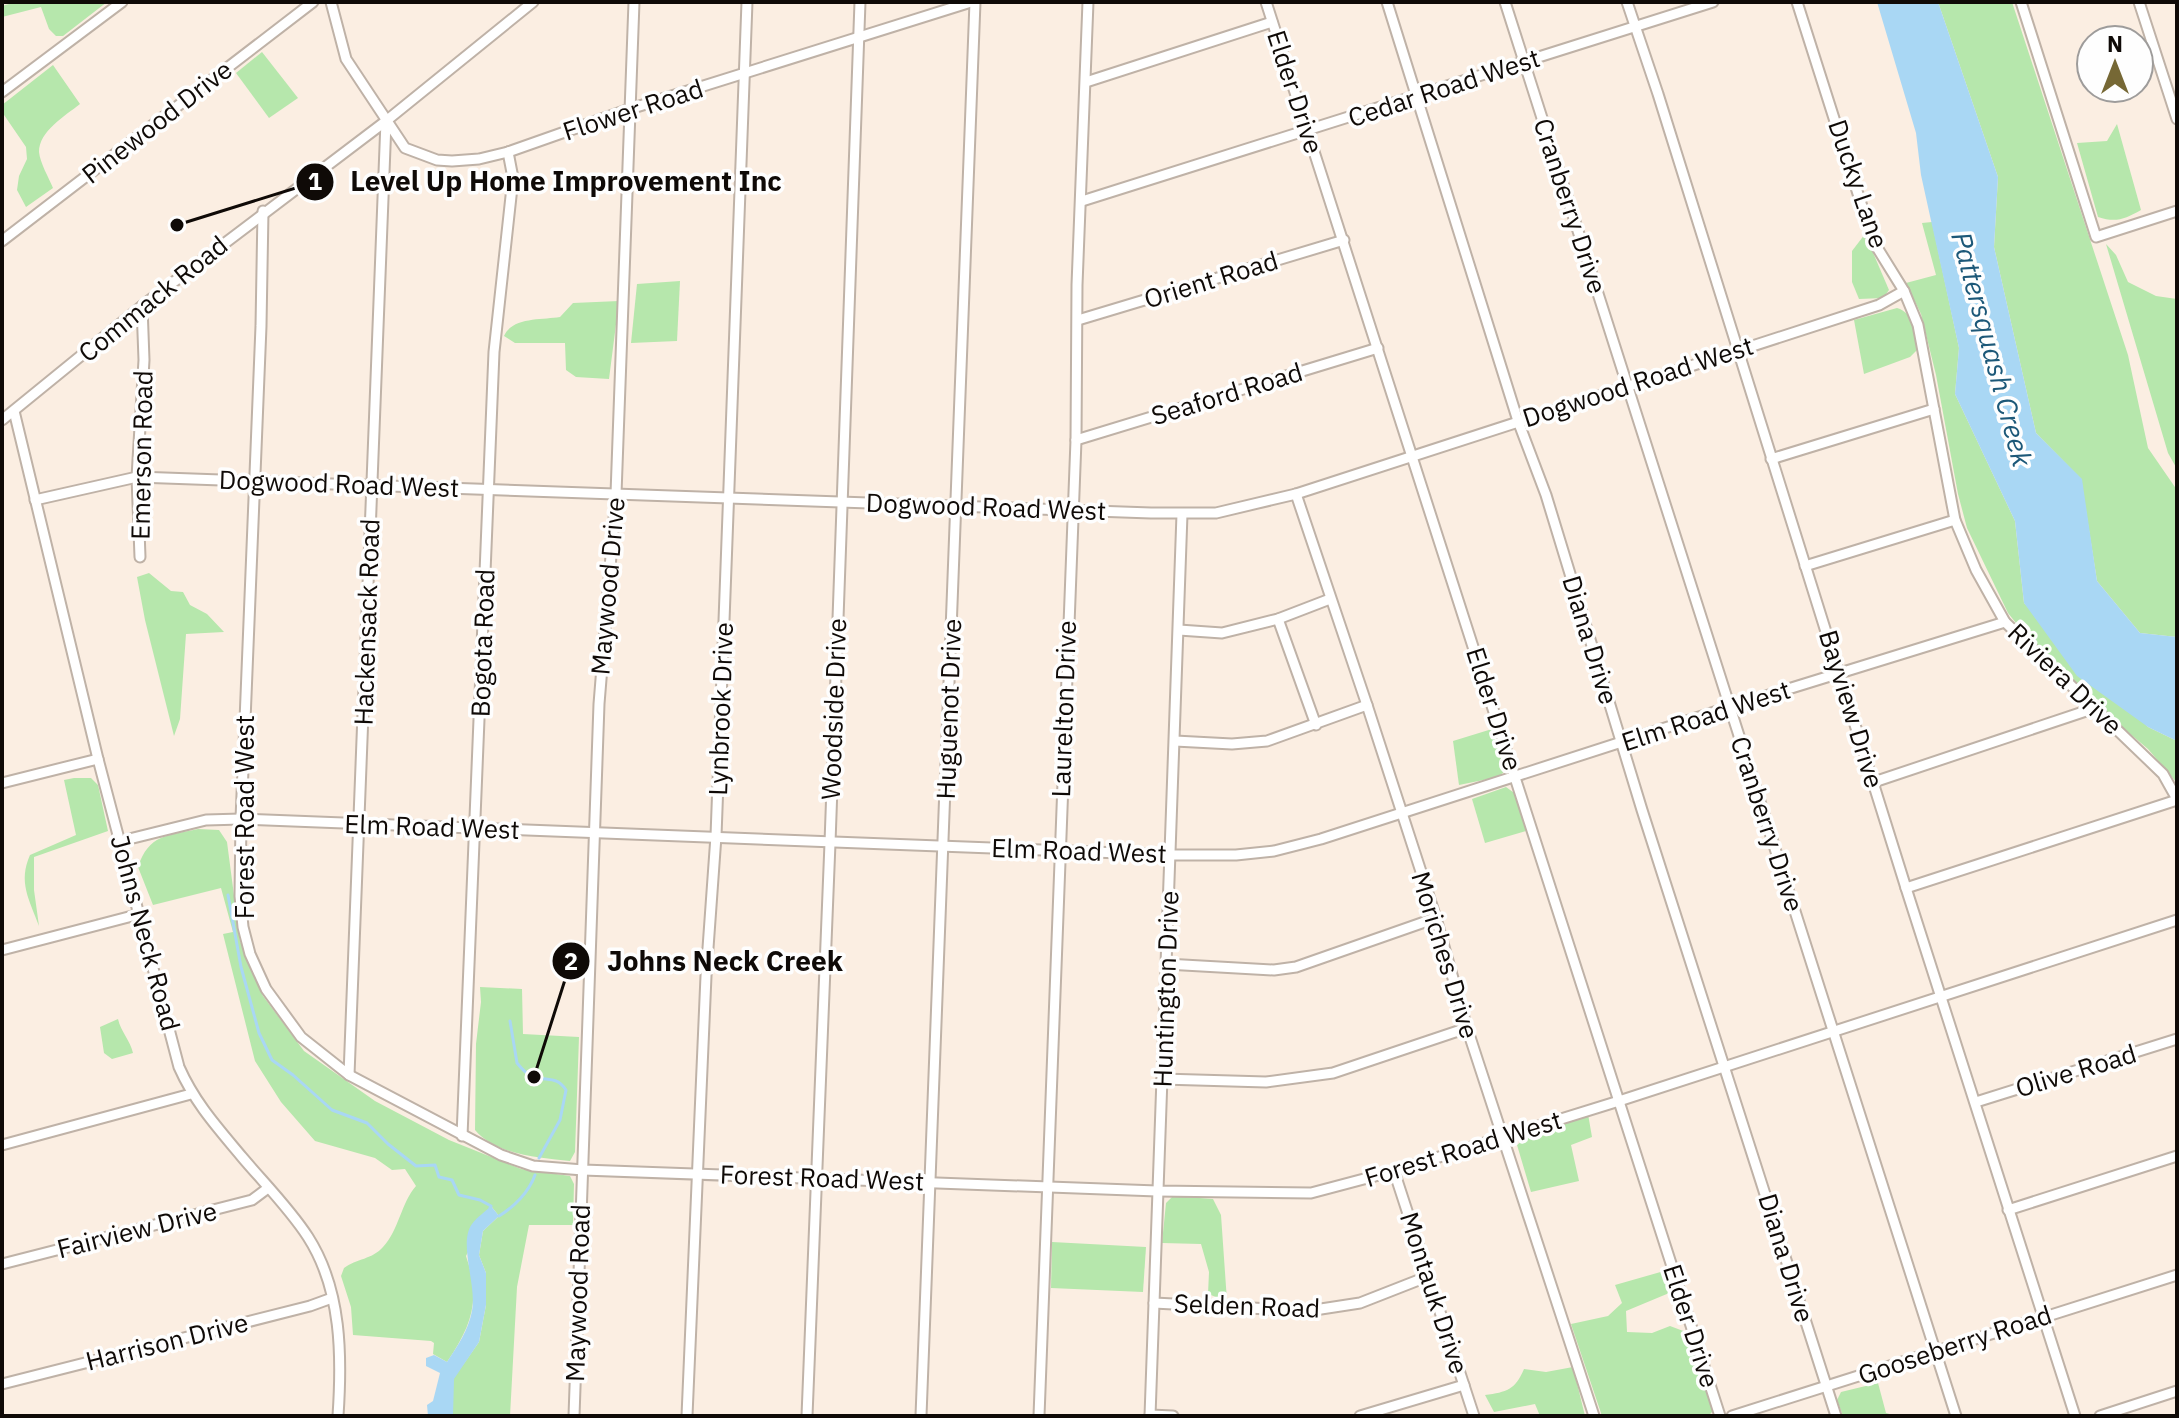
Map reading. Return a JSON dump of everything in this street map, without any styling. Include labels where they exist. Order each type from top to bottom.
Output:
[{"type":"street","points":[[2,92],[122,2]]},
{"type":"street","name":"Pinewood Drive","points":[[2,241],[313,2]]},
{"type":"street","name":"Flower Road","points":[[331,2],[346,59],[386,121],[405,148],[437,160],[479,159],[508,152],[630,109],[973,2]]},
{"type":"street","name":"Commack Road","points":[[2,420],[142,306],[263,211],[386,121],[533,2]]},
{"type":"street","name":"Maywood Drive","points":[[583,1170],[593,834],[599,704],[616,494],[634,2]]},
{"type":"street","name":"Lynbrook Drive","points":[[687,1416],[706,976],[716,836],[747,2]]},
{"type":"street","name":"Woodside Drive","points":[[807,1416],[860,2]]},
{"type":"street","name":"Huguenot Drive","points":[[921,1416],[957,505],[973,2]]},
{"type":"street","name":"Laurelton Drive","points":[[1039,1416],[1076,440],[1077,285],[1088,2]]},
{"type":"street","name":"Elder Drive","points":[[1266,2],[1720,1416]]},
{"type":"street","name":"Diana Drive","points":[[1387,2],[1836,1416]]},
{"type":"street","name":"Cranberry Drive","points":[[1505,2],[1956,1416]]},
{"type":"street","name":"Bayview Drive","points":[[1627,2],[2075,1416]]},
{"type":"street","name":"Cedar Road West","points":[[1082,201],[1713,2]]},
{"type":"street","name":"Ducky Lane","points":[[1797,2],[1873,241],[1904,291],[1918,325],[1934,409]]},
{"type":"street","points":[[2021,2],[2096,237],[2177,211]]},
{"type":"street","points":[[2139,2],[2177,119]]},
{"type":"street","points":[[1086,82],[1272,22]]},
{"type":"street","name":"Hackensack Road","points":[[349,1075],[386,121]]},
{"type":"street","name":"Bogota Road","points":[[462,1136],[494,352],[513,178],[508,152]]},
{"type":"street","name":"Forest Road West","points":[[263,211],[241,819],[240,896],[243,927],[250,954],[266,989],[301,1037],[349,1075],[501,1155],[533,1166],[583,1170],[1157,1191],[1311,1193],[1394,1171],[1619,1101],[2177,920]]},
{"type":"street","name":"Orient Road","points":[[1078,320],[1344,240]]},
{"type":"street","name":"Dogwood Road West","points":[[35,500],[137,477],[1216,513],[1296,494],[1879,305],[1904,291]]},
{"type":"street","name":"Emerson Road","points":[[140,557],[137,477],[144,360],[142,306]]},
{"type":"street","name":"Seaford Road","points":[[1076,440],[1378,348]]},
{"type":"street","points":[[1771,459],[1934,409]]},
{"type":"street","name":"Riviera Drive","points":[[1934,409],[1955,520],[1976,570],[2005,622],[2163,774],[2177,800]]},
{"type":"street","name":"Johns Neck Road","points":[[14,411],[98,759],[179,1067],[191,1094],[308,1237],[326,1274],[342,1364],[338,1416]]},
{"type":"street","name":"Moriches Drive","points":[[1296,494],[1436,918],[1467,1028],[1594,1416]]},
{"type":"street","name":"Huntington Drive","points":[[1150,1416],[1182,514]]},
{"type":"street","points":[[1805,566],[1955,520]]},
{"type":"street","points":[[1179,630],[1222,633],[1278,619],[1330,599]]},
{"type":"street","points":[[1278,619],[1316,725]]},
{"type":"street","name":"Elm Road West","points":[[121,841],[206,820],[241,819],[1171,855],[1236,855],[1274,851],[1401,815],[1730,707],[2005,622]]},
{"type":"street","points":[[1175,741],[1248,744],[1267,741],[1367,705]]},
{"type":"street","points":[[1874,782],[2095,708]]},
{"type":"street","points":[[2,783],[98,759]]},
{"type":"street","points":[[1906,888],[2177,800]]},
{"type":"street","points":[[2,950],[140,914]]},
{"type":"street","points":[[1166,964],[1274,970],[1296,967],[1436,918]]},
{"type":"street","points":[[1162,1079],[1266,1082],[1333,1073],[1467,1028]]},
{"type":"street","name":"Olive Road","points":[[1976,1102],[2177,1039]]},
{"type":"street","points":[[2,1145],[191,1094]]},
{"type":"street","points":[[2008,1210],[2177,1156]]},
{"type":"street","name":"Maywood Road","points":[[574,1416],[583,1170]]},
{"type":"street","name":"Montauk Drive","points":[[1394,1171],[1474,1416]]},
{"type":"street","name":"Fairview Drive","points":[[2,1264],[252,1200],[268,1188]]},
{"type":"street","name":"Gooseberry Road","points":[[1732,1416],[2177,1275]]},
{"type":"street","name":"Selden Road","points":[[1154,1303],[1308,1311],[1360,1303],[1429,1276]]},
{"type":"street","name":"Harrison Drive","points":[[2,1384],[332,1298]]},
{"type":"street","points":[[1360,1416],[1464,1385]]},
{"type":"street","points":[[2100,1416],[2177,1391]]},
{"type":"street","points":[[1150,1416],[1173,1416]]},
{"type":"green space","points":[[16,2],[107,2],[63,36],[56,36],[49,29],[41,7],[2,17],[2,6]]},
{"type":"green space","points":[[1938,2],[2012,2],[2128,355],[2148,448],[2177,490],[2177,637],[2140,633],[2097,581],[2081,479],[2036,433],[1994,247],[1998,177]]},
{"type":"green space","points":[[262,52],[298,98],[269,118],[236,73]]},
{"type":"green space","points":[[53,65],[80,104],[43,137],[39,152],[53,188],[26,207],[17,190],[27,159],[26,147],[2,112],[2,105]]},
{"type":"green space","points":[[2117,124],[2141,210],[2125,218],[2110,220],[2098,217],[2077,143],[2107,141]]},
{"type":"green space","points":[[1932,222],[1959,348],[1955,394],[2015,521],[2024,603],[2148,727],[2177,741],[2177,783],[2148,749],[2051,667],[2008,613],[1967,528],[1921,314],[1906,283],[1936,275],[1922,223]]},
{"type":"green space","points":[[1865,234],[1889,290],[1883,298],[1859,299],[1852,282],[1852,251]]},
{"type":"green space","points":[[2106,244],[2116,255],[2128,282],[2156,296],[2177,299],[2177,469],[2168,453]]},
{"type":"green space","points":[[680,281],[677,341],[631,343],[637,284]]},
{"type":"green space","points":[[619,301],[609,379],[576,377],[566,370],[565,343],[515,343],[504,336],[520,322],[560,317],[573,303]]},
{"type":"green space","points":[[1897,308],[1910,319],[1919,348],[1910,357],[1864,374],[1854,320]]},
{"type":"green space","points":[[149,573],[171,591],[183,592],[190,605],[207,614],[224,632],[186,634],[180,719],[174,736],[137,577]]},
{"type":"green space","points":[[1492,729],[1505,771],[1498,777],[1459,785],[1453,741]]},
{"type":"green space","points":[[91,778],[98,785],[108,831],[34,857],[39,926],[26,890],[27,865],[30,855],[76,835],[64,780]]},
{"type":"green space","points":[[1506,787],[1517,795],[1526,831],[1485,843],[1472,799]]},
{"type":"green space","points":[[198,829],[219,830],[227,842],[240,941],[263,996],[304,1051],[375,1101],[449,1140],[521,1169],[570,1176],[574,1184],[573,1225],[529,1225],[517,1287],[510,1416],[453,1416],[453,1379],[479,1342],[486,1305],[486,1273],[479,1255],[483,1231],[499,1216],[491,1206],[466,1256],[473,1286],[472,1312],[463,1336],[447,1362],[433,1354],[434,1343],[431,1341],[353,1335],[351,1307],[341,1276],[344,1268],[383,1247],[416,1186],[405,1169],[392,1170],[375,1158],[315,1141],[281,1102],[255,1061],[223,934],[233,932],[221,888],[153,905],[138,867],[142,856],[160,838]]},
{"type":"green space","points":[[480,987],[522,989],[523,1034],[579,1037],[575,1152],[570,1161],[506,1150],[475,1130]]},
{"type":"green space","points":[[118,1019],[133,1053],[112,1059],[104,1053],[100,1027]]},
{"type":"green space","points":[[1588,1114],[1592,1137],[1571,1145],[1579,1181],[1531,1192],[1517,1145],[1524,1139]]},
{"type":"green space","points":[[1173,1196],[1213,1199],[1221,1215],[1227,1301],[1208,1294],[1209,1272],[1201,1244],[1162,1243],[1166,1203]]},
{"type":"green space","points":[[1052,1242],[1146,1247],[1143,1292],[1051,1288]]},
{"type":"green space","points":[[1664,1271],[1674,1291],[1626,1311],[1627,1332],[1652,1333],[1670,1326],[1686,1332],[1713,1411],[1708,1416],[1602,1416],[1571,1324],[1608,1316],[1622,1303],[1615,1285]]},
{"type":"green space","points":[[1573,1367],[1585,1416],[1540,1416],[1535,1404],[1494,1412],[1485,1395],[1509,1389],[1524,1369],[1546,1372]]},
{"type":"green space","points":[[1878,1383],[1886,1413],[1897,1416],[1843,1416],[1837,1400],[1841,1392]]},
{"type":"water","name":"Pattersquash Creek","points":[[1877,2],[1938,2],[1998,177],[1994,247],[2036,433],[2082,479],[2097,581],[2140,633],[2177,637],[2177,741],[2148,727],[2077,676],[2024,603],[2015,521],[1955,394],[1959,348],[1921,175],[1916,133]]},
{"type":"water","points":[[491,1206],[499,1216],[483,1231],[479,1255],[486,1273],[486,1305],[479,1342],[454,1379],[453,1416],[428,1416],[427,1405],[433,1401],[440,1373],[426,1366],[426,1358],[434,1355],[447,1362],[465,1331],[473,1301],[467,1253],[468,1232],[474,1221]]},
{"type":"waterway","points":[[228,895],[241,967],[259,1033],[272,1060],[332,1110],[367,1123],[416,1166],[435,1165],[439,1177],[452,1180],[459,1195],[480,1200],[490,1208]]},
{"type":"waterway","points":[[510,1021],[517,1063],[530,1075],[555,1081],[566,1090],[560,1120],[539,1158]]},
{"type":"waterway","points":[[499,1216],[520,1198],[535,1175]]},
{"type":"place","name":"Level Up Home Improvement Inc","points":[[177,225]]},
{"type":"place","name":"Johns Neck Creek","points":[[534,1077]]}]
